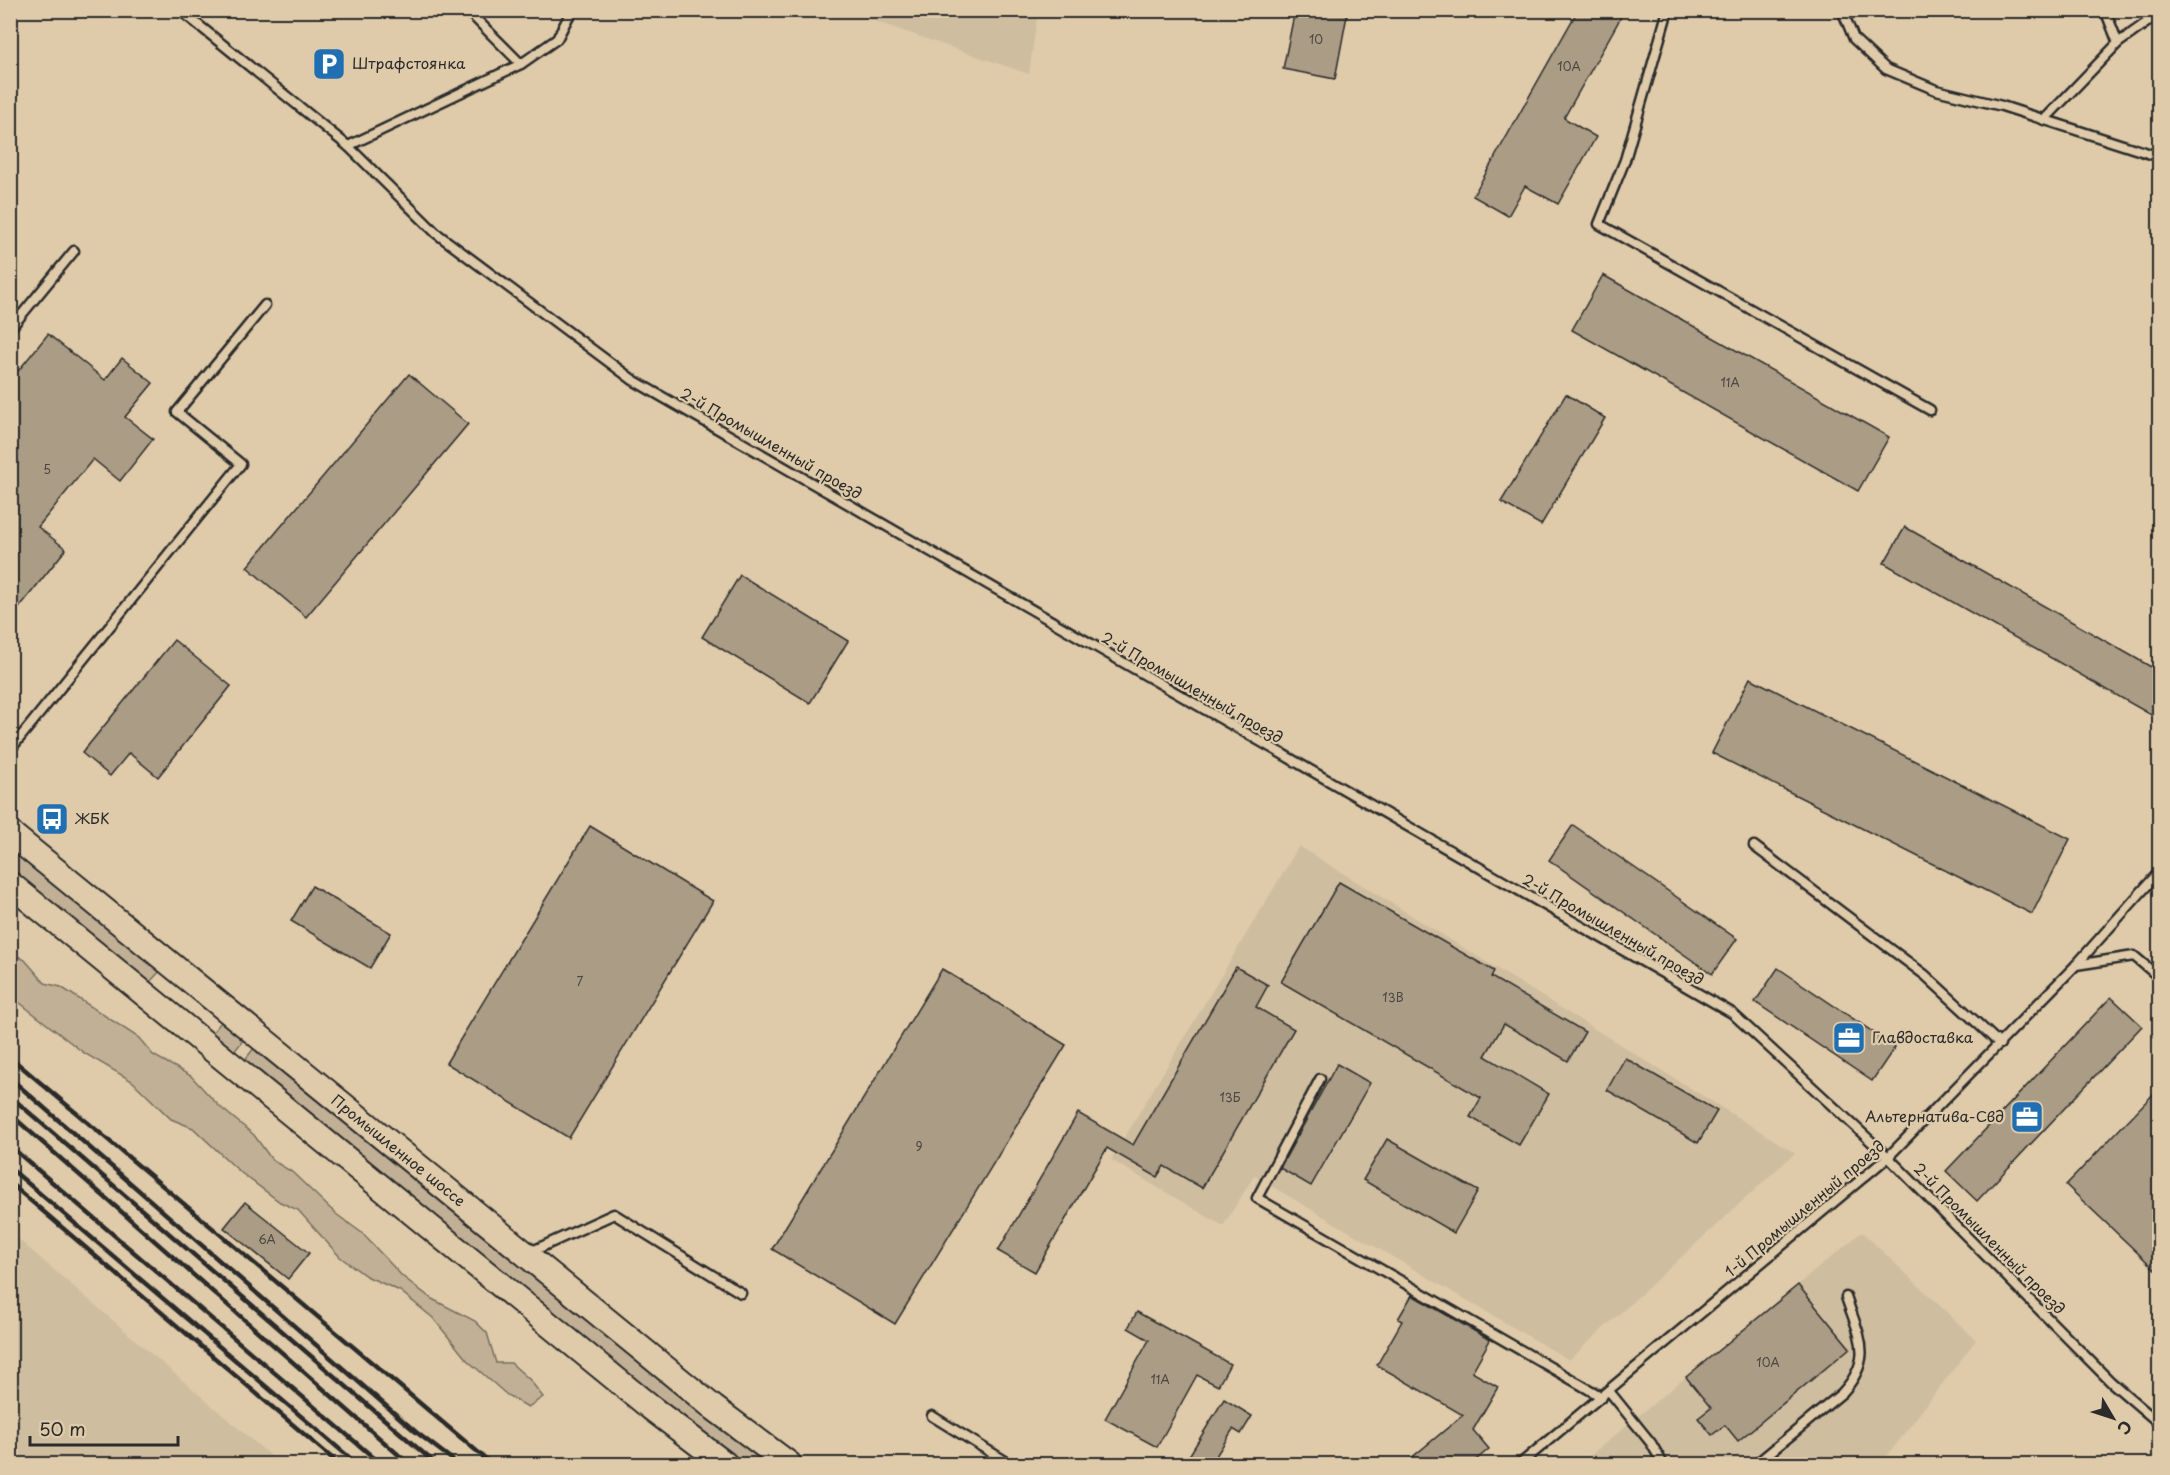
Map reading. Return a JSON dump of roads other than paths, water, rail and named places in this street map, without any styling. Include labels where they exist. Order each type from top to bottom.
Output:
[{"type":"main road","name":"Промышленное шоссе","points":[[10,833],[714,1408],[789,1464]]},
{"type":"main road","points":[[10,884],[641,1400],[725,1464]]},
{"type":"main road","points":[[177,1021],[202,990]]},
{"type":"lane","name":"2-й Промышленный проезд","points":[[180,10],[348,146],[436,233],[633,380],[1731,1013],[1888,1157],[2111,1382],[2160,1424]]},
{"type":"lane","points":[[467,10],[521,64]]},
{"type":"lane","points":[[348,146],[521,64],[557,39],[572,10]]},
{"type":"lane","points":[[1668,10],[1625,160],[1599,224],[1930,410]]},
{"type":"lane","points":[[1842,10],[1854,39],[1886,69],[1936,90],[2002,106],[2160,157]]},
{"type":"lane","points":[[2105,10],[2118,42]]},
{"type":"lane","points":[[2044,120],[2118,42],[2160,13]]},
{"type":"lane","points":[[10,329],[74,251]]},
{"type":"lane","points":[[10,750],[242,464],[177,412],[265,305]]},
{"type":"lane","points":[[1754,846],[1925,975],[2000,1044]]},
{"type":"lane","name":"1-й Промышленный проезд","points":[[1520,1464],[1888,1157],[2076,965],[2160,871]]},
{"type":"lane","points":[[2076,965],[2134,956],[2160,978]]},
{"type":"lane","points":[[1320,1079],[1257,1198],[1602,1397]]},
{"type":"lane","points":[[525,1254],[614,1214],[741,1293]]},
{"type":"lane","points":[[1756,1464],[1842,1393],[1854,1380],[1860,1367],[1862,1347],[1846,1297]]},
{"type":"lane","points":[[1609,1391],[1651,1443],[1663,1464]]},
{"type":"lane","points":[[932,1416],[1010,1464]]},
{"type":"railway","points":[[10,1057],[492,1464]]},
{"type":"railway","points":[[10,1078],[416,1432],[458,1464]]},
{"type":"railway","points":[[10,1096],[436,1464]]},
{"type":"railway","points":[[10,1114],[409,1464]]},
{"type":"railway","points":[[10,1146],[381,1464]]},
{"type":"railway","points":[[10,1168],[357,1464]]},
{"type":"railway","points":[[10,1183],[339,1464]]},
{"type":"place","name":"Штрафстоянка","points":[[329,64]]},
{"type":"place","name":"ЖБК","points":[[52,819]]},
{"type":"place","name":"Главдоставка","points":[[1849,1038]]},
{"type":"place","name":"Альтернатива-Свд","points":[[2027,1117]]}]
